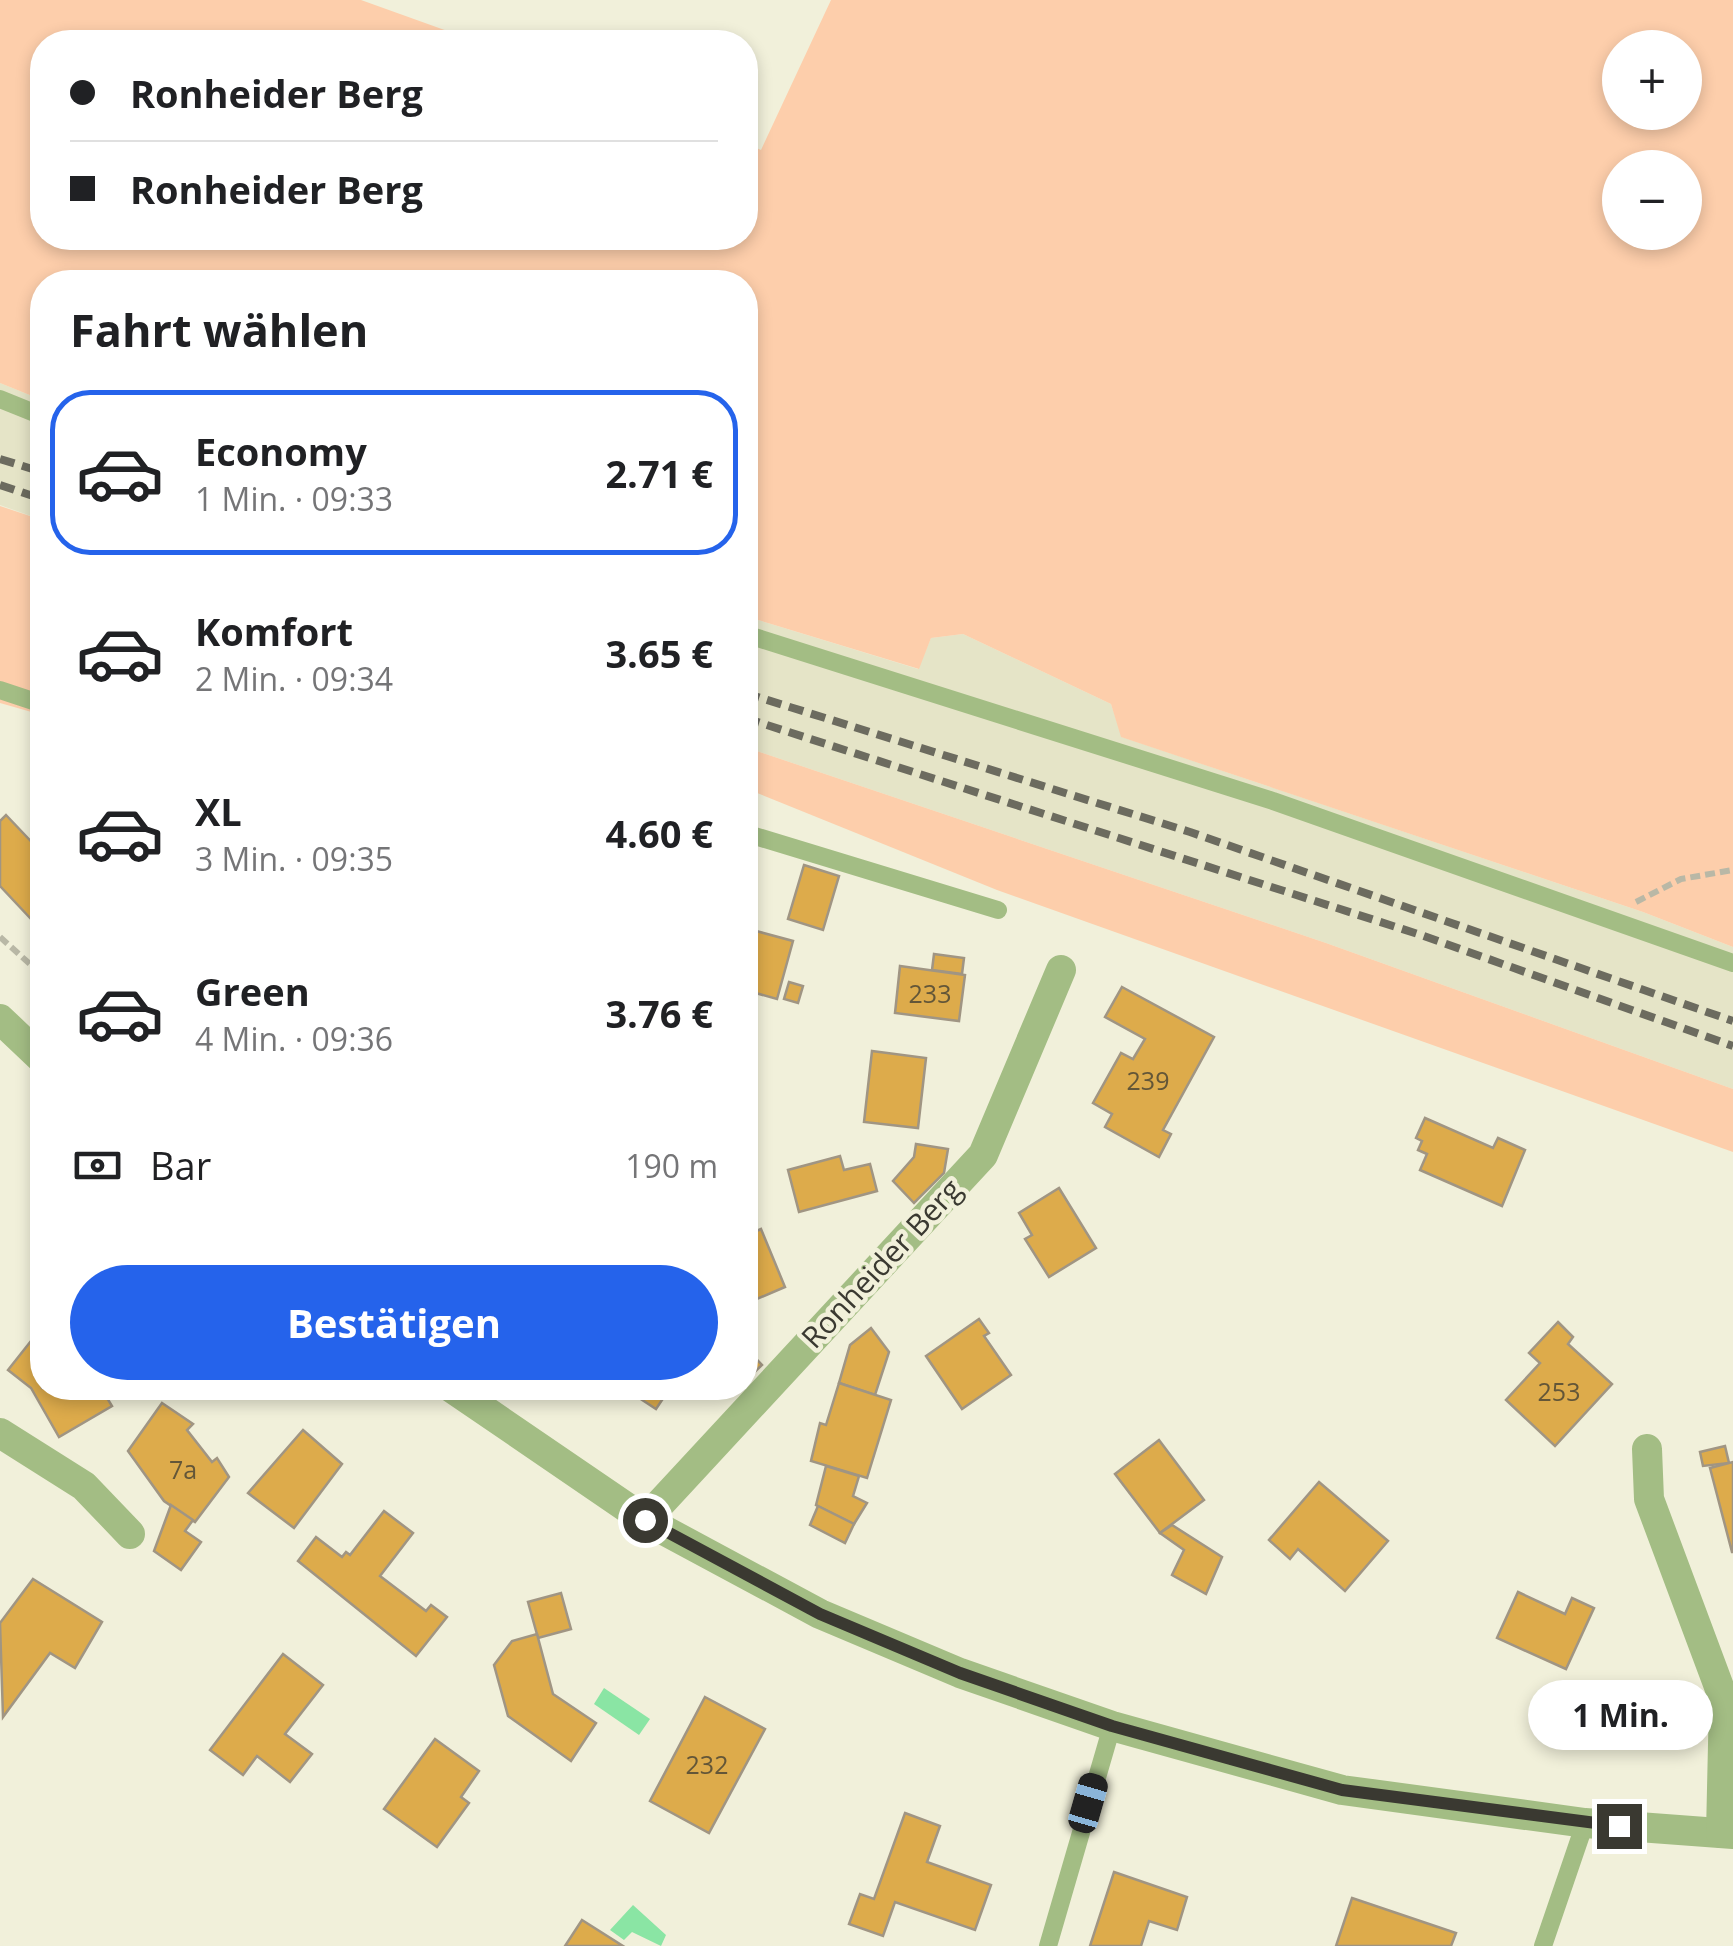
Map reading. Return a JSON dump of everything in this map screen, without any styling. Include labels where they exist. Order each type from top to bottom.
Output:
[{"type":"street","name":"Ronheider Berg","points":[[758,1398],[983,1155],[1061,970]]},
{"type":"street","points":[[0,1020],[30,1048]]},
{"type":"street","points":[[470,1400],[645,1520],[820,1614],[960,1673],[1112,1726],[1342,1790],[1585,1823],[1727,1834],[1724,1700],[1649,1499],[1647,1449]]},
{"type":"street","name":"Ronheider Berg","points":[[645,1520],[756,1400]]},
{"type":"street","points":[[0,1433],[84,1486],[130,1534]]},
{"type":"lane","points":[[0,399],[30,411]]},
{"type":"lane","points":[[758,638],[1273,800],[1733,963]]},
{"type":"lane","points":[[0,690],[30,700]]},
{"type":"lane","points":[[758,837],[998,910]]},
{"type":"lane","points":[[1048,1946],[1112,1726]]},
{"type":"lane","points":[[1543,1946],[1585,1823]]},
{"type":"path","points":[[1608,916],[1682,879],[1733,870]]},
{"type":"path","points":[[0,937],[30,964]]},
{"type":"shaded area","points":[[0,0],[361,0],[445,30],[30,30],[30,250],[758,250],[758,149],[761,150],[831,0],[1733,0],[1733,947],[1643,912],[1121,737],[1111,704],[963,634],[931,638],[919,669],[758,620],[758,270],[30,270],[30,395],[0,383]]},
{"type":"shaded area","points":[[0,383],[30,395],[30,516],[0,505]]},
{"type":"shaded area","points":[[0,506],[30,516],[30,712],[0,703]]},
{"type":"shaded area","points":[[758,620],[918,669],[931,638],[963,634],[1111,704],[1122,737],[1643,912],[1733,947],[1733,1089],[1326,943],[758,751]]},
{"type":"shaded area","points":[[758,751],[1326,943],[1733,1089],[1733,1152],[997,890],[758,793]]},
{"type":"shaded area","points":[[604,1688],[650,1719],[639,1735],[594,1704]]},
{"type":"shaded area","points":[[633,1905],[666,1935],[661,1946],[632,1932],[624,1940],[610,1930]]},
{"type":"building","points":[[6,815],[30,840],[30,918],[0,886],[0,821]]},
{"type":"building","points":[[804,865],[839,876],[823,930],[788,919]]},
{"type":"building","points":[[758,932],[793,941],[777,999],[758,994]]},
{"type":"building","points":[[934,954],[964,958],[962,974],[932,970]]},
{"type":"building","points":[[900,966],[965,975],[959,1021],[895,1013]]},
{"type":"building","points":[[789,982],[803,986],[798,1003],[784,999]]},
{"type":"building","points":[[1122,987],[1214,1037],[1163,1130],[1171,1134],[1159,1157],[1105,1127],[1112,1114],[1093,1103],[1121,1053],[1133,1059],[1145,1039],[1105,1017]]},
{"type":"building","points":[[872,1051],[926,1058],[918,1128],[864,1122]]},
{"type":"building","points":[[1425,1118],[1493,1148],[1498,1138],[1525,1150],[1502,1206],[1420,1170],[1427,1154],[1418,1150],[1422,1141],[1416,1138]]},
{"type":"building","points":[[916,1144],[948,1149],[944,1173],[914,1203],[893,1181],[914,1157]]},
{"type":"building","points":[[840,1156],[844,1170],[870,1164],[877,1191],[799,1212],[788,1170]]},
{"type":"building","points":[[1059,1188],[1096,1248],[1049,1277],[1025,1239],[1032,1235],[1019,1213]]},
{"type":"building","points":[[761,1229],[785,1287],[758,1298]]},
{"type":"building","points":[[979,1319],[989,1333],[984,1336],[1011,1375],[962,1409],[926,1356]]},
{"type":"building","points":[[1558,1322],[1573,1337],[1568,1344],[1612,1384],[1555,1446],[1506,1400],[1540,1363],[1529,1353]]},
{"type":"building","points":[[871,1328],[889,1352],[875,1395],[839,1383],[850,1345]]},
{"type":"building","points":[[30,1342],[30,1387],[8,1370]]},
{"type":"building","points":[[839,1383],[891,1400],[867,1478],[811,1461],[820,1423],[826,1425]]},
{"type":"building","points":[[38,1400],[108,1400],[112,1406],[59,1437]]},
{"type":"building","points":[[642,1400],[662,1400],[656,1409]]},
{"type":"building","points":[[162,1403],[193,1424],[187,1430],[212,1462],[217,1458],[229,1477],[195,1522],[164,1501],[128,1451]]},
{"type":"building","points":[[303,1430],[342,1464],[294,1528],[248,1493]]},
{"type":"building","points":[[1159,1440],[1204,1500],[1160,1533],[1115,1474]]},
{"type":"building","points":[[1725,1446],[1729,1463],[1703,1466],[1700,1452]]},
{"type":"building","points":[[1733,1462],[1733,1552],[1732,1552],[1710,1468]]},
{"type":"building","points":[[826,1466],[859,1476],[853,1496],[867,1503],[854,1524],[816,1505]]},
{"type":"building","points":[[1319,1482],[1388,1541],[1345,1591],[1298,1549],[1290,1559],[1269,1540]]},
{"type":"building","points":[[171,1505],[193,1520],[185,1531],[201,1542],[181,1570],[154,1551]]},
{"type":"building","points":[[818,1506],[854,1524],[845,1543],[810,1525]]},
{"type":"building","points":[[384,1511],[413,1533],[380,1576],[426,1611],[431,1605],[447,1617],[416,1656],[298,1561],[316,1537],[342,1557],[346,1552],[350,1555]]},
{"type":"building","points":[[1172,1525],[1222,1557],[1206,1594],[1172,1575],[1184,1550],[1160,1533]]},
{"type":"building","points":[[33,1579],[102,1622],[75,1668],[50,1653],[3,1717],[0,1623]]},
{"type":"building","points":[[1518,1592],[1565,1614],[1572,1598],[1594,1608],[1566,1669],[1497,1638]]},
{"type":"building","points":[[561,1593],[571,1629],[538,1638],[528,1602]]},
{"type":"building","points":[[537,1634],[553,1694],[596,1723],[571,1761],[508,1716],[494,1665],[512,1641]]},
{"type":"building","points":[[283,1654],[323,1685],[285,1734],[312,1754],[290,1782],[257,1756],[243,1775],[210,1750]]},
{"type":"building","points":[[705,1697],[765,1729],[709,1833],[650,1801]]},
{"type":"building","points":[[435,1739],[479,1771],[461,1797],[469,1803],[437,1847],[384,1809]]},
{"type":"building","points":[[905,1813],[940,1826],[927,1862],[991,1885],[975,1930],[895,1902],[883,1936],[849,1924],[860,1894],[874,1899]]},
{"type":"building","points":[[1114,1872],[1187,1897],[1177,1930],[1149,1921],[1141,1946],[1090,1946]]},
{"type":"building","points":[[1352,1898],[1456,1933],[1451,1946],[1336,1946]]},
{"type":"building","points":[[582,1920],[623,1946],[565,1946]]},
{"type":"railway","points":[[0,459],[30,468]]},
{"type":"railway","points":[[0,485],[30,495]]},
{"type":"railway","points":[[758,697],[1190,832],[1733,1021]]},
{"type":"railway","points":[[758,722],[1421,935],[1733,1046]]},
{"type":"route","points":[[645,1520],[820,1614],[960,1673],[1112,1726],[1342,1790],[1619,1826]]}]
